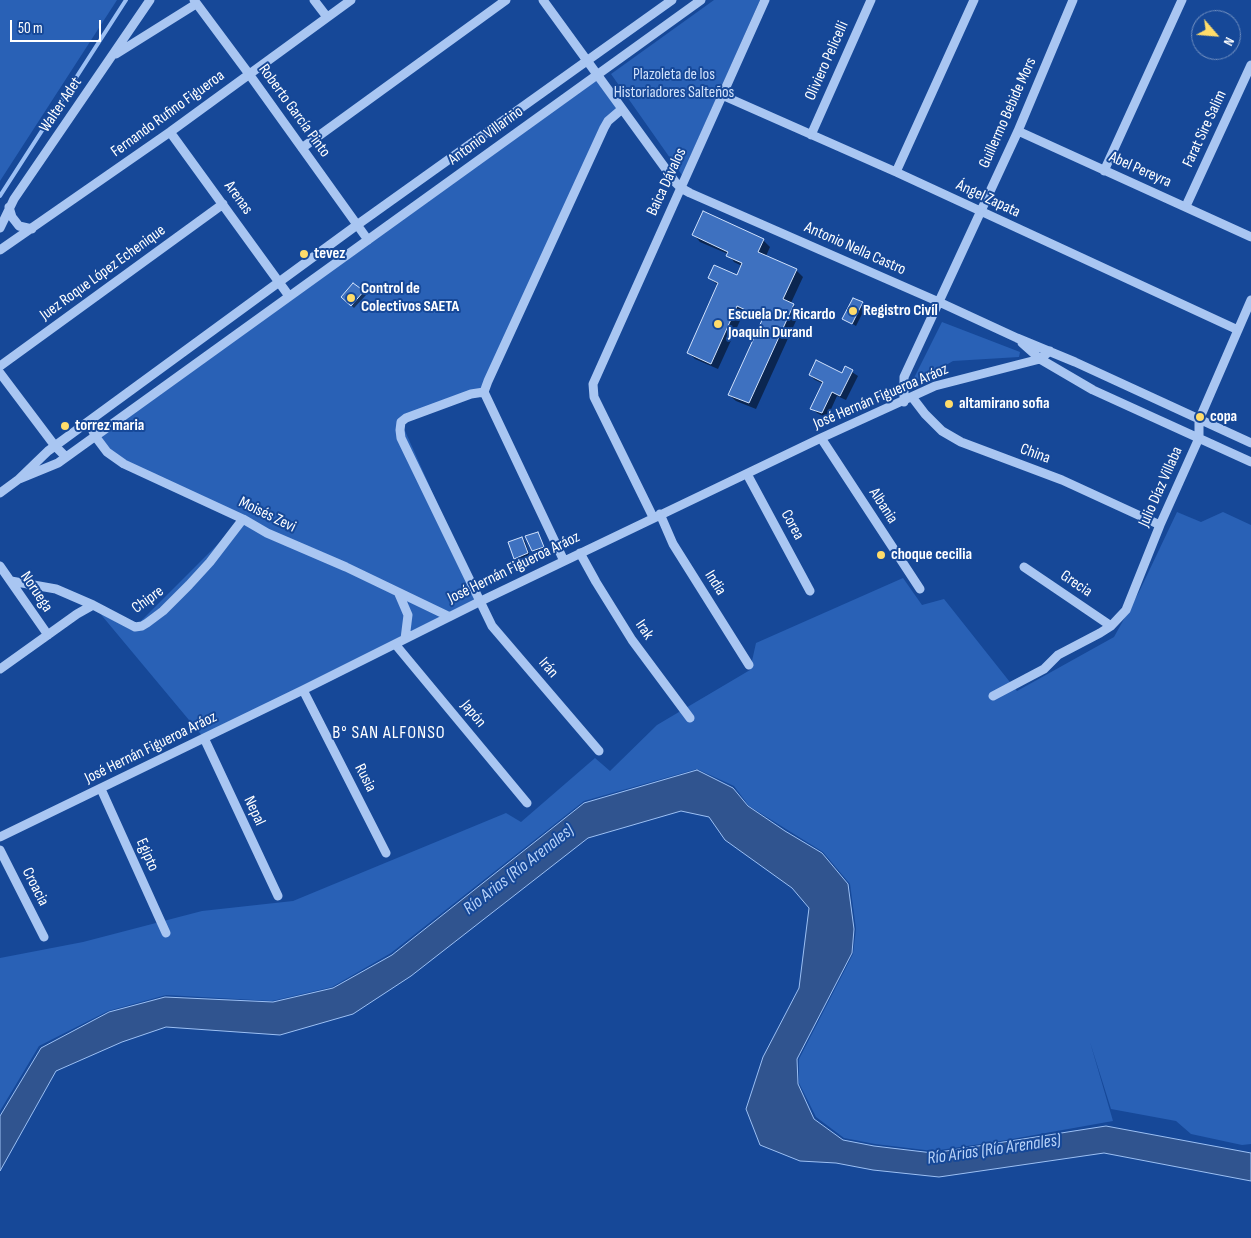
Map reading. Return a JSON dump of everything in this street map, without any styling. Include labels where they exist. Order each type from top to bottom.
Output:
[{"type":"street","name":"Walter Adet","points":[[0,228],[9,207],[150,0]]},
{"type":"street","points":[[314,0],[327,17]]},
{"type":"street","name":"Fernando Rufino Figueroa","points":[[0,250],[170,132],[351,0]]},
{"type":"street","points":[[302,148],[506,0]]},
{"type":"street","points":[[543,0],[681,188]]},
{"type":"street","name":"Antonio Villariño","points":[[19,479],[58,463],[701,0]]},
{"type":"street","name":"Baica Dávalos","points":[[596,376],[724,96],[765,0]]},
{"type":"street","name":"Oliviero Pelicelli","points":[[811,135],[871,0]]},
{"type":"street","points":[[896,172],[974,0]]},
{"type":"street","name":"Guillermo Bebide Mors","points":[[904,402],[904,377],[1018,131],[1073,0]]},
{"type":"street","points":[[1104,171],[1182,0]]},
{"type":"street","points":[[667,1],[675,18]]},
{"type":"street","name":"Antonio Villariño","points":[[19,479],[55,446],[667,1]]},
{"type":"street","points":[[113,55],[195,2]]},
{"type":"street","name":"Roberto García Pinto","points":[[195,2],[368,240]]},
{"type":"street","name":"Farat Sire Salim","points":[[1186,206],[1251,64]]},
{"type":"street","name":"Ángel Zapata","points":[[724,96],[896,172],[1238,330]]},
{"type":"street","points":[[564,561],[484,392],[604,128],[608,121],[622,109]]},
{"type":"street","name":"Abel Pereyra","points":[[1018,131],[1251,237]]},
{"type":"street","name":"Arenas","points":[[170,132],[289,296]]},
{"type":"street","name":"Antonio Nella Castro","points":[[681,188],[690,194],[1050,351],[1251,442]]},
{"type":"street","name":"Juez Roque López Echenique","points":[[0,366],[224,204]]},
{"type":"street","points":[[9,207],[12,217],[18,226],[32,229]]},
{"type":"street","name":"Julio Díaz Villaba","points":[[993,696],[1044,669],[1058,655],[1111,626],[1126,610],[1160,525],[1199,438],[1199,420],[1251,300]]},
{"type":"street","name":"Antonio Nella Castro","points":[[1017,338],[1040,359],[1094,390],[1251,462]]},
{"type":"street","name":"José Hernán Figueroa Aráoz","points":[[0,837],[303,690],[448,616],[821,438],[904,402],[935,386],[1040,359],[1050,351]]},
{"type":"street","points":[[0,373],[55,446],[66,457]]},
{"type":"street","name":"India","points":[[596,376],[592,390],[594,397],[673,544],[749,665]]},
{"type":"street","name":"Irán","points":[[484,392],[471,394],[406,418],[401,422],[401,438],[492,626],[600,751]]},
{"type":"street","name":"China","points":[[912,397],[942,431],[960,442],[1062,480],[1160,525]]},
{"type":"street","name":"Moisés Zevi","points":[[89,422],[95,436],[116,460],[243,519],[267,533],[346,567],[448,616]]},
{"type":"street","name":"Albania","points":[[821,438],[920,589]]},
{"type":"street","name":"Corea","points":[[747,474],[810,591]]},
{"type":"street","points":[[0,493],[19,479]]},
{"type":"street","name":"Chipre","points":[[93,605],[135,627],[142,626],[163,611],[189,585],[210,562],[243,519]]},
{"type":"street","name":"Irak","points":[[580,553],[632,640],[690,718]]},
{"type":"street","name":"Noruega","points":[[0,566],[48,635]]},
{"type":"street","name":"Grecia","points":[[1024,567],[1111,626]]},
{"type":"street","points":[[11,581],[56,589],[93,605]]},
{"type":"street","points":[[400,594],[408,615],[405,639]]},
{"type":"street","points":[[0,669],[77,614],[93,605]]},
{"type":"street","name":"Japón","points":[[395,644],[527,803]]},
{"type":"street","name":"Rusia","points":[[303,690],[386,853]]},
{"type":"street","name":"Nepal","points":[[204,738],[278,896]]},
{"type":"street","name":"Egipto","points":[[101,789],[166,933]]},
{"type":"street","name":"Croacia","points":[[0,850],[44,937]]},
{"type":"green space","points":[[0,0],[117,0],[0,181]]},
{"type":"green space","name":"Plazoleta de los Historiadores Salteños","points":[[714,0],[760,0],[682,175],[611,74]]},
{"type":"green space","name":"Plazoleta de los Historiadores Salteños","points":[[597,75],[622,109],[604,128],[484,392],[401,422],[481,601],[204,738],[93,605],[135,627],[243,519],[116,460],[95,436]]},
{"type":"green space","points":[[942,322],[1020,352],[1019,357],[953,361],[920,380],[914,378]]},
{"type":"green space","points":[[1177,512],[1201,522],[1223,512],[1251,525],[1251,1144],[1242,1145],[1191,1134],[1176,1121],[1111,1109],[1090,1042],[1113,1121],[933,1151],[844,1138],[816,1117],[799,1083],[799,1059],[853,954],[856,929],[850,884],[823,852],[749,806],[734,786],[697,769],[584,801],[391,953],[332,987],[272,1001],[166,995],[108,1011],[39,1046],[0,1111],[0,958],[83,942],[202,911],[293,901],[506,813],[521,822],[595,758],[610,771],[657,725],[750,670],[756,643],[903,578],[922,605],[944,599],[1017,691],[1114,637],[1139,592]]},
{"type":"water","name":"Río Arias (Río Arenales)","points":[[697,770],[733,788],[748,806],[822,853],[848,884],[854,929],[852,953],[797,1059],[798,1084],[814,1119],[843,1140],[874,1146],[933,1153],[1106,1126],[1251,1153],[1251,1181],[1104,1153],[939,1177],[873,1170],[836,1163],[800,1161],[760,1145],[746,1109],[763,1057],[799,988],[809,908],[792,888],[725,840],[709,817],[681,811],[588,838],[411,976],[353,1014],[280,1035],[166,1027],[122,1042],[56,1071],[0,1171],[0,1116],[41,1048],[109,1012],[165,997],[273,1002],[333,988],[392,955],[584,803]]},
{"type":"building","points":[[703,211],[764,239],[758,252],[797,269],[783,299],[794,304],[749,403],[728,395],[763,318],[737,306],[711,364],[687,353],[718,283],[708,278],[714,265],[737,275],[742,263],[726,256],[728,252],[692,235]]},
{"type":"building","points":[[353,283],[364,291],[351,306],[341,297]]},
{"type":"building","name":"Registro Civíl","points":[[853,298],[863,302],[852,324],[842,319]]},
{"type":"building","points":[[816,360],[842,373],[845,366],[853,370],[840,396],[832,392],[822,413],[810,409],[823,382],[809,375]]},
{"type":"building","points":[[538,532],[544,547],[532,551],[525,536]]},
{"type":"building","points":[[522,537],[528,553],[514,559],[508,542]]},
{"type":"waterway","points":[[0,196],[126,0]]},
{"type":"place","name":"tevez","points":[[304,254]]},
{"type":"place","name":"Control de Colectivos SAETA","points":[[351,298]]},
{"type":"place","name":"Registro Civíl","points":[[853,311]]},
{"type":"place","name":"Escuela Dr. Ricardo Joaquin Durand","points":[[718,324]]},
{"type":"place","name":"altamirano sofia","points":[[949,404]]},
{"type":"place","name":"copa","points":[[1200,417]]},
{"type":"place","name":"torrez maria","points":[[65,426]]},
{"type":"place","name":"choque cecilia","points":[[881,555]]},
{"type":"district","name":"B° SAN ALFONSO","points":[[389,733]]}]
